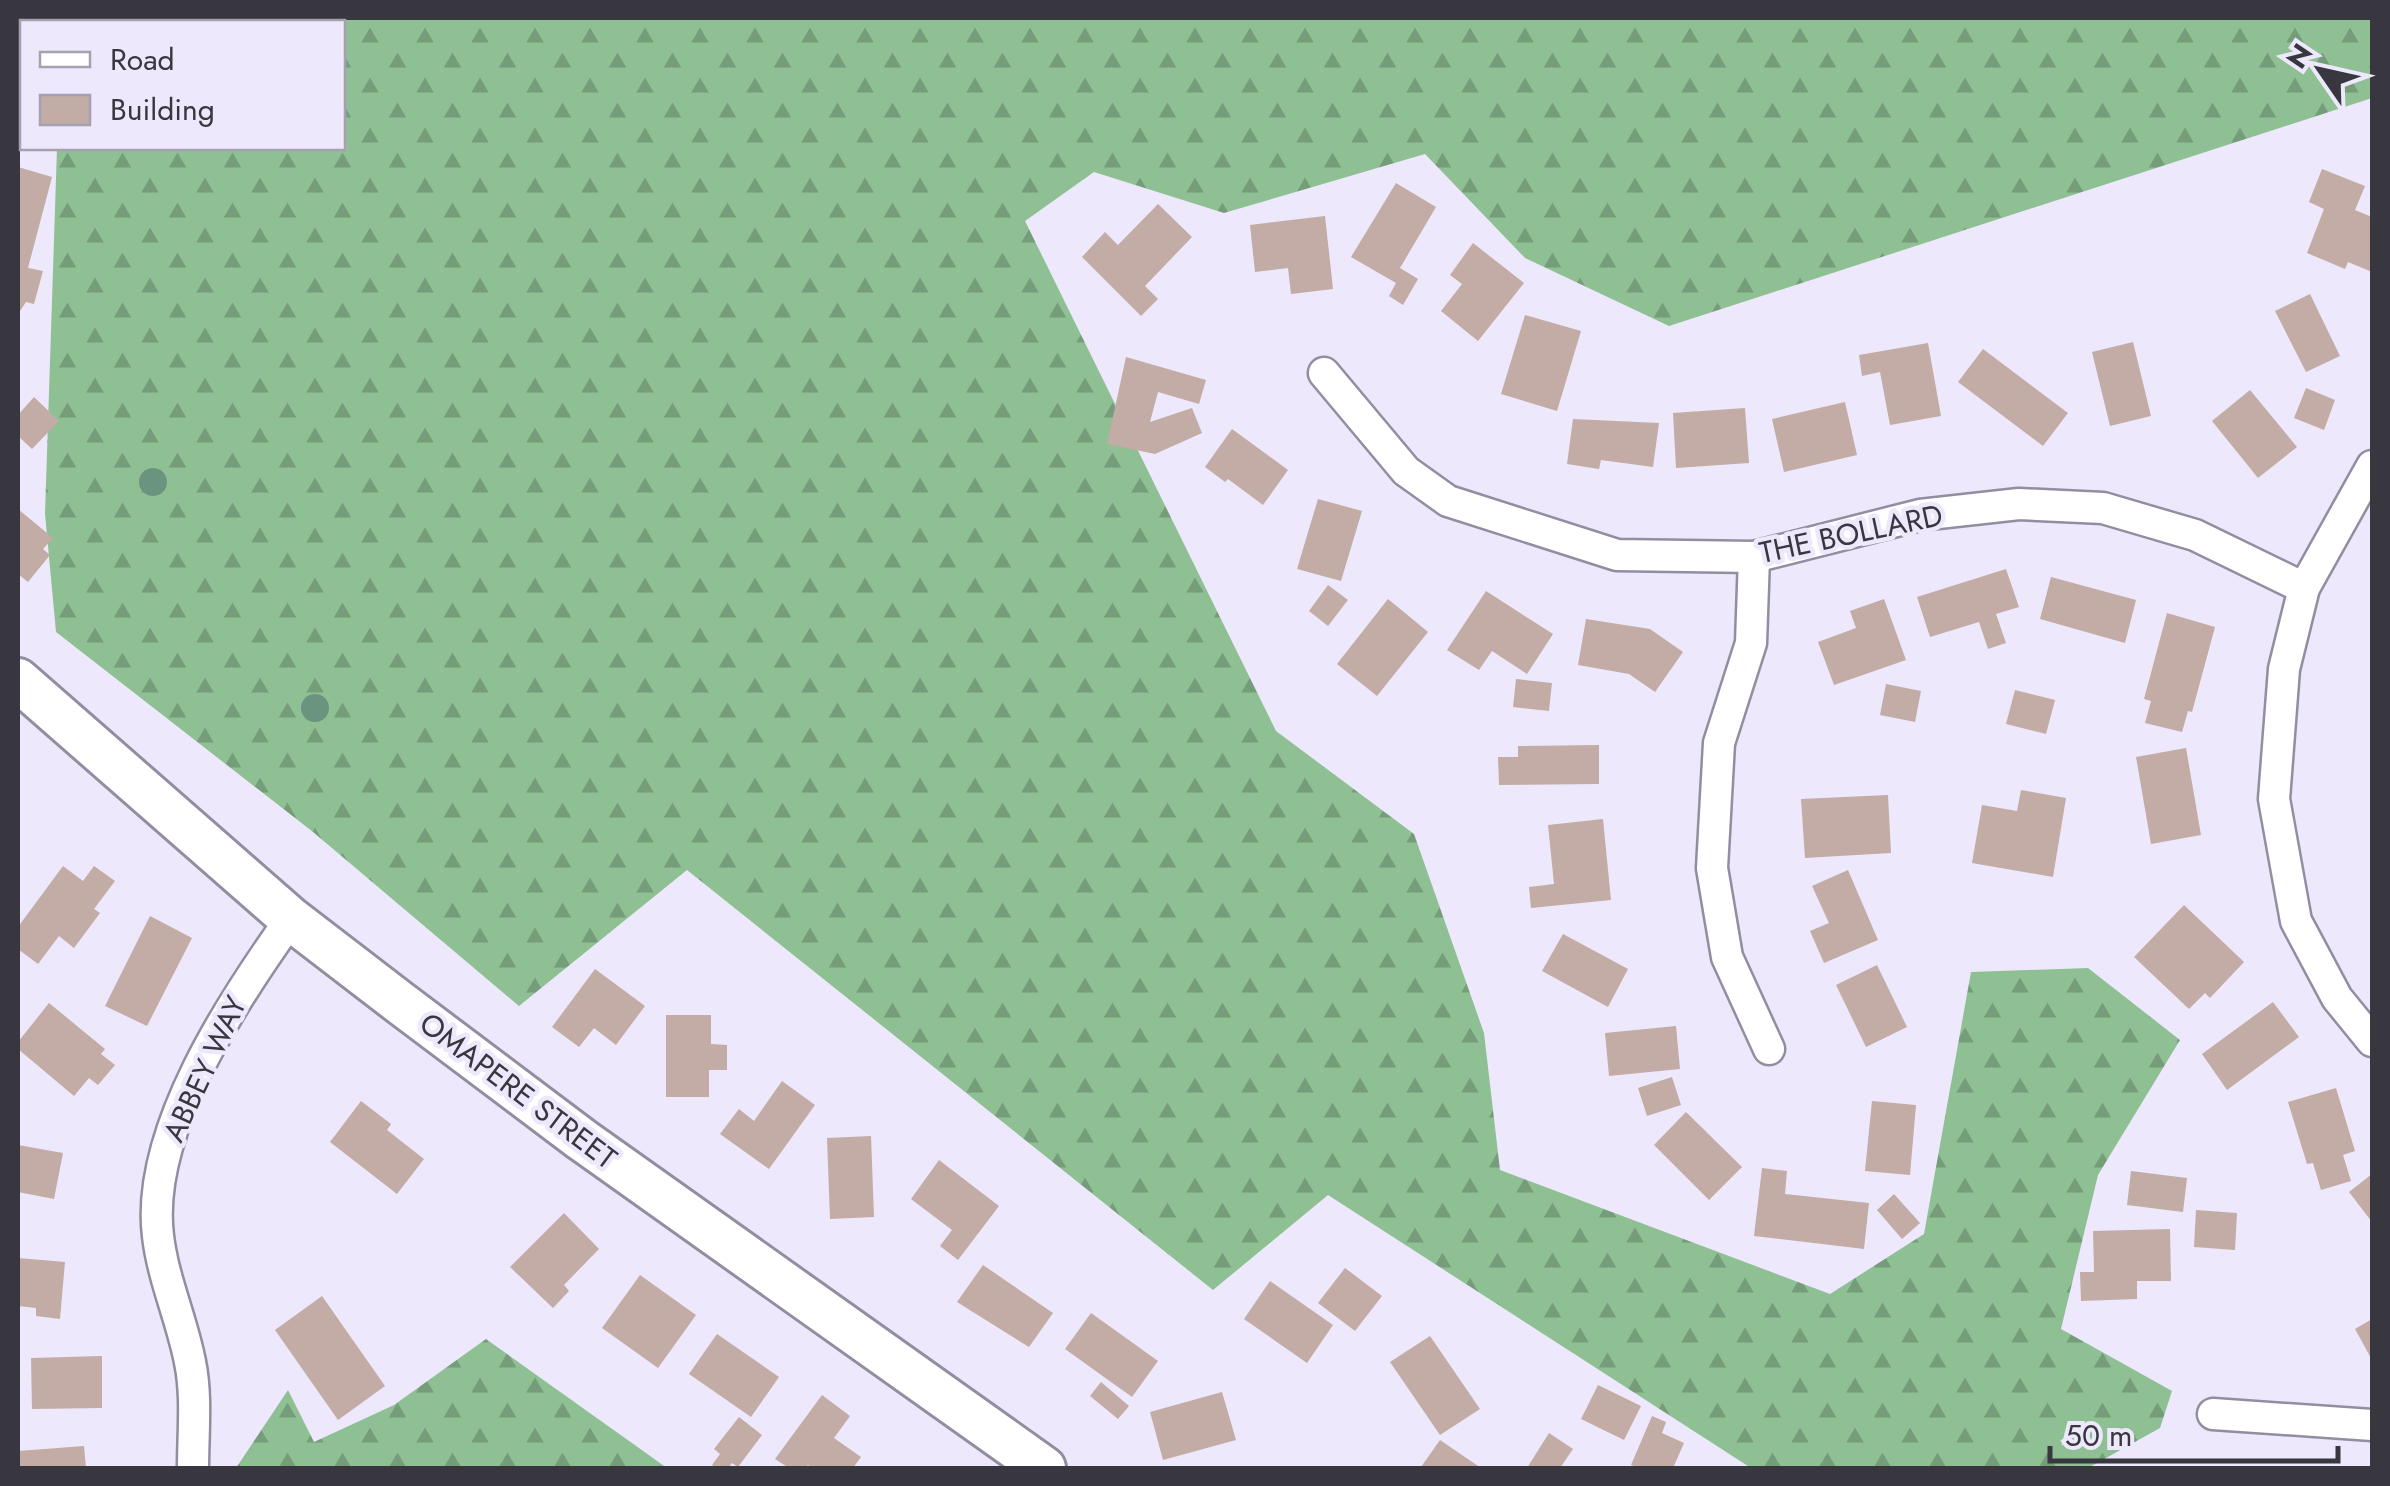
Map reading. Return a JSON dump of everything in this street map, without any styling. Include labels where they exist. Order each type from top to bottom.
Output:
[{"type":"main road","name":"OMAPERE STREET","points":[[18,680],[292,919],[581,1139],[1044,1468]]},
{"type":"street","name":"THE BOLLARD","points":[[1324,373],[1406,471],[1448,500],[1616,555],[1754,557],[1920,515],[2019,504],[2103,508],[2195,535],[2304,588]]},
{"type":"street","points":[[2372,466],[2304,588],[2284,669],[2274,799],[2296,921],[2337,998],[2372,1041]]},
{"type":"street","points":[[1754,557],[1751,643],[1719,742],[1712,868],[1727,957],[1769,1049]]},
{"type":"street","name":"ABBEY WAY","points":[[193,1468],[191,1365],[157,1235],[160,1178],[172,1128],[219,1030],[244,984],[292,919]]},
{"type":"street","points":[[2213,1414],[2372,1426]]},
{"type":"green space","points":[[2372,18],[2372,98],[1669,326],[1525,258],[1425,154],[1224,213],[1094,172],[1025,221],[1276,731],[1414,834],[1484,1033],[1500,1170],[1830,1294],[1924,1234],[1971,972],[2088,968],[2180,1040],[2098,1175],[2061,1329],[2172,1391],[2160,1428],[2088,1468],[1751,1468],[1328,1195],[1213,1290],[687,870],[519,1006],[313,832],[56,632],[45,514],[57,150],[345,150],[345,20],[62,20]]},
{"type":"green space","points":[[486,1339],[667,1468],[236,1468],[288,1390],[314,1442],[394,1405]]},
{"type":"building","points":[[18,167],[52,177],[28,268],[43,271],[34,304],[26,302],[18,314]]},
{"type":"building","points":[[2322,169],[2365,186],[2355,210],[2372,217],[2372,272],[2348,262],[2345,269],[2307,253],[2324,209],[2309,202]]},
{"type":"building","points":[[1396,183],[1436,207],[1400,268],[1418,279],[1403,305],[1389,296],[1396,283],[1351,257]]},
{"type":"building","points":[[1158,204],[1192,237],[1145,286],[1158,299],[1141,316],[1082,257],[1105,232],[1118,245]]},
{"type":"building","points":[[1325,216],[1333,289],[1291,294],[1288,268],[1255,272],[1250,225]]},
{"type":"building","points":[[1473,243],[1524,283],[1478,341],[1441,311],[1462,284],[1450,275]]},
{"type":"building","points":[[2310,294],[2340,356],[2306,372],[2275,311]]},
{"type":"building","points":[[1525,315],[1581,331],[1557,411],[1501,394]]},
{"type":"building","points":[[2133,342],[2151,416],[2110,426],[2092,352]]},
{"type":"building","points":[[1928,343],[1941,416],[1890,425],[1880,372],[1862,376],[1859,355]]},
{"type":"building","points":[[1983,349],[2068,413],[2043,446],[1958,382]]},
{"type":"building","points":[[1126,357],[1206,380],[1199,404],[1158,392],[1150,422],[1192,408],[1202,433],[1155,454],[1107,444]]},
{"type":"building","points":[[2306,388],[2335,400],[2324,430],[2294,418]]},
{"type":"building","points":[[2250,390],[2297,447],[2258,478],[2212,421]]},
{"type":"building","points":[[34,397],[59,421],[32,449],[18,436],[18,415]]},
{"type":"building","points":[[1845,402],[1857,455],[1784,472],[1772,419]]},
{"type":"building","points":[[1745,408],[1749,463],[1676,468],[1673,413]]},
{"type":"building","points":[[1573,419],[1659,423],[1653,467],[1601,460],[1599,469],[1567,464]]},
{"type":"building","points":[[1232,429],[1288,470],[1263,505],[1205,467]]},
{"type":"building","points":[[1318,499],[1362,511],[1341,581],[1297,569]]},
{"type":"building","points":[[18,509],[53,538],[43,549],[50,555],[28,582],[18,574]]},
{"type":"building","points":[[2006,569],[2019,607],[1996,614],[2006,643],[1988,649],[1979,622],[1930,637],[1917,597]]},
{"type":"building","points":[[2051,577],[2136,600],[2125,643],[2040,619]]},
{"type":"building","points":[[1328,585],[1348,600],[1328,626],[1309,611]]},
{"type":"building","points":[[1486,591],[1553,634],[1527,674],[1492,651],[1479,670],[1447,650]]},
{"type":"building","points":[[1388,599],[1428,632],[1377,696],[1337,664]]},
{"type":"building","points":[[1884,599],[1906,660],[1834,685],[1818,642],[1856,628],[1850,611]]},
{"type":"building","points":[[2167,613],[2215,627],[2192,712],[2188,711],[2182,732],[2145,723],[2151,701],[2144,699]]},
{"type":"building","points":[[1586,619],[1650,629],[1683,652],[1655,692],[1629,674],[1578,665]]},
{"type":"building","points":[[1516,679],[1552,683],[1549,711],[1513,707]]},
{"type":"building","points":[[1886,684],[1921,691],[1915,722],[1880,715]]},
{"type":"building","points":[[2015,690],[2055,700],[2046,734],[2006,724]]},
{"type":"building","points":[[1599,745],[1599,784],[1499,785],[1498,757],[1518,757],[1518,746]]},
{"type":"building","points":[[2186,748],[2201,835],[2151,844],[2136,757]]},
{"type":"building","points":[[2021,790],[2066,798],[2053,877],[1972,863],[1982,805],[2017,811]]},
{"type":"building","points":[[1888,795],[1891,853],[1805,858],[1801,799]]},
{"type":"building","points":[[1603,819],[1611,900],[1531,908],[1529,887],[1554,884],[1548,825]]},
{"type":"building","points":[[63,866],[83,881],[94,866],[115,881],[94,909],[100,913],[74,948],[59,936],[38,964],[18,949],[18,927]]},
{"type":"building","points":[[1848,870],[1878,940],[1824,963],[1810,931],[1829,923],[1812,886]]},
{"type":"building","points":[[2184,905],[2244,962],[2210,998],[2205,993],[2189,1009],[2134,957]]},
{"type":"building","points":[[150,916],[192,938],[147,1026],[105,1006]]},
{"type":"building","points":[[1563,934],[1628,969],[1608,1007],[1542,971]]},
{"type":"building","points":[[1877,965],[1907,1027],[1866,1047],[1836,985]]},
{"type":"building","points":[[595,969],[645,1006],[616,1045],[594,1028],[579,1047],[552,1027]]},
{"type":"building","points":[[2273,1002],[2299,1037],[2227,1090],[2202,1054]]},
{"type":"building","points":[[49,1003],[105,1049],[101,1054],[115,1065],[98,1085],[89,1078],[74,1096],[18,1049],[18,1042]]},
{"type":"building","points":[[666,1015],[711,1015],[711,1044],[727,1045],[727,1070],[709,1070],[709,1097],[666,1097]]},
{"type":"building","points":[[1676,1026],[1680,1069],[1609,1076],[1605,1033]]},
{"type":"building","points":[[1672,1077],[1681,1105],[1647,1116],[1638,1088]]},
{"type":"building","points":[[782,1081],[815,1105],[769,1169],[720,1134],[739,1109],[754,1121]]},
{"type":"building","points":[[2336,1088],[2355,1151],[2343,1155],[2351,1181],[2321,1190],[2313,1163],[2307,1164],[2288,1102]]},
{"type":"building","points":[[361,1101],[391,1124],[387,1130],[424,1159],[397,1194],[330,1142]]},
{"type":"building","points":[[1872,1101],[1916,1105],[1910,1175],[1865,1171]]},
{"type":"building","points":[[1686,1112],[1742,1167],[1709,1200],[1654,1145]]},
{"type":"building","points":[[871,1136],[874,1217],[830,1219],[827,1138]]},
{"type":"building","points":[[18,1145],[63,1153],[54,1199],[18,1192]]},
{"type":"building","points":[[939,1160],[999,1206],[958,1260],[940,1246],[952,1230],[911,1199]]},
{"type":"building","points":[[1762,1168],[1787,1171],[1785,1194],[1869,1203],[1864,1249],[1754,1236]]},
{"type":"building","points":[[2131,1171],[2187,1178],[2183,1212],[2127,1205]]},
{"type":"building","points":[[2372,1174],[2372,1222],[2349,1192]]},
{"type":"building","points":[[1894,1194],[1920,1223],[1902,1239],[1877,1210]]},
{"type":"building","points":[[2196,1210],[2237,1213],[2235,1250],[2194,1247]]},
{"type":"building","points":[[564,1213],[599,1249],[564,1285],[569,1291],[553,1308],[510,1267]]},
{"type":"building","points":[[2170,1229],[2171,1281],[2137,1281],[2137,1299],[2081,1301],[2080,1272],[2094,1272],[2093,1231]]},
{"type":"building","points":[[18,1258],[65,1262],[60,1319],[36,1316],[36,1308],[18,1306]]},
{"type":"building","points":[[983,1265],[1053,1313],[1029,1347],[957,1302]]},
{"type":"building","points":[[1345,1268],[1382,1296],[1355,1331],[1318,1303]]},
{"type":"building","points":[[640,1275],[696,1315],[658,1368],[602,1328]]},
{"type":"building","points":[[1270,1281],[1333,1325],[1307,1363],[1244,1319]]},
{"type":"building","points":[[322,1296],[385,1386],[338,1420],[275,1330]]},
{"type":"building","points":[[1091,1313],[1158,1361],[1132,1397],[1065,1349]]},
{"type":"building","points":[[2372,1319],[2372,1360],[2355,1329]]},
{"type":"building","points":[[717,1334],[779,1377],[751,1417],[689,1374]]},
{"type":"building","points":[[1430,1336],[1480,1409],[1440,1435],[1390,1362]]},
{"type":"building","points":[[102,1356],[102,1408],[32,1409],[31,1358]]},
{"type":"building","points":[[1101,1382],[1129,1406],[1118,1419],[1090,1396]]},
{"type":"building","points":[[1598,1385],[1641,1406],[1624,1440],[1581,1419]]},
{"type":"building","points":[[1222,1392],[1236,1440],[1163,1460],[1150,1412]]},
{"type":"building","points":[[822,1395],[850,1416],[834,1438],[861,1457],[853,1468],[789,1468],[775,1459]]},
{"type":"building","points":[[1652,1416],[1666,1422],[1662,1433],[1684,1443],[1673,1468],[1631,1465]]},
{"type":"building","points":[[739,1417],[762,1435],[738,1467],[732,1463],[728,1468],[717,1468],[712,1465],[720,1454],[714,1449]]},
{"type":"building","points":[[1549,1433],[1573,1449],[1560,1468],[1527,1468]]},
{"type":"building","points":[[1440,1440],[1481,1468],[1421,1467]]},
{"type":"building","points":[[84,1446],[86,1468],[18,1468],[18,1451]]}]
